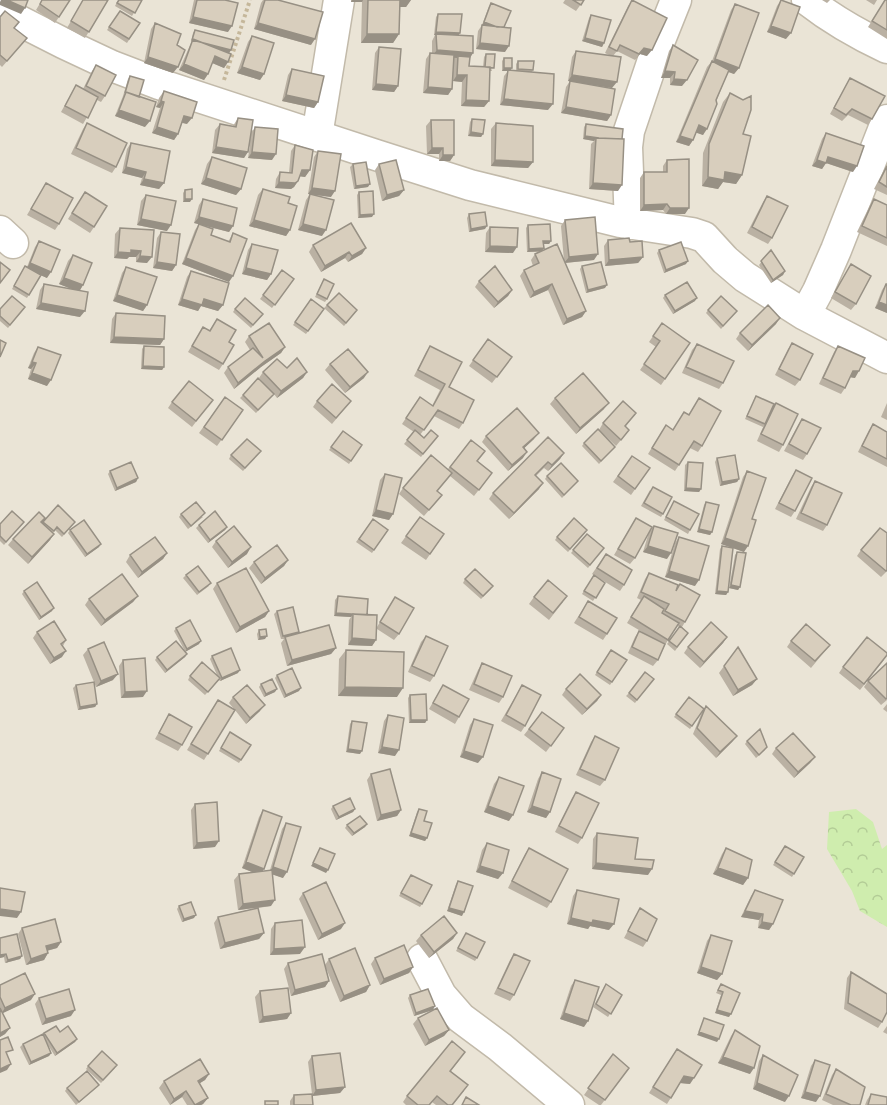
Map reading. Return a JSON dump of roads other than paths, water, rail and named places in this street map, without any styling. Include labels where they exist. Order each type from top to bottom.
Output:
[{"type":"street","points":[[317,136],[339,0]]},
{"type":"street","points":[[630,224],[628,130],[676,0]]},
{"type":"street","points":[[807,0],[828,17],[887,48]]},
{"type":"street","points":[[0,11],[112,66],[216,104],[470,185],[630,224],[692,232],[704,237],[725,260],[746,277],[805,315],[887,358]]},
{"type":"street","points":[[805,315],[836,250],[887,120]]},
{"type":"street","points":[[422,959],[441,995],[461,1018],[500,1047],[569,1105]]}]
